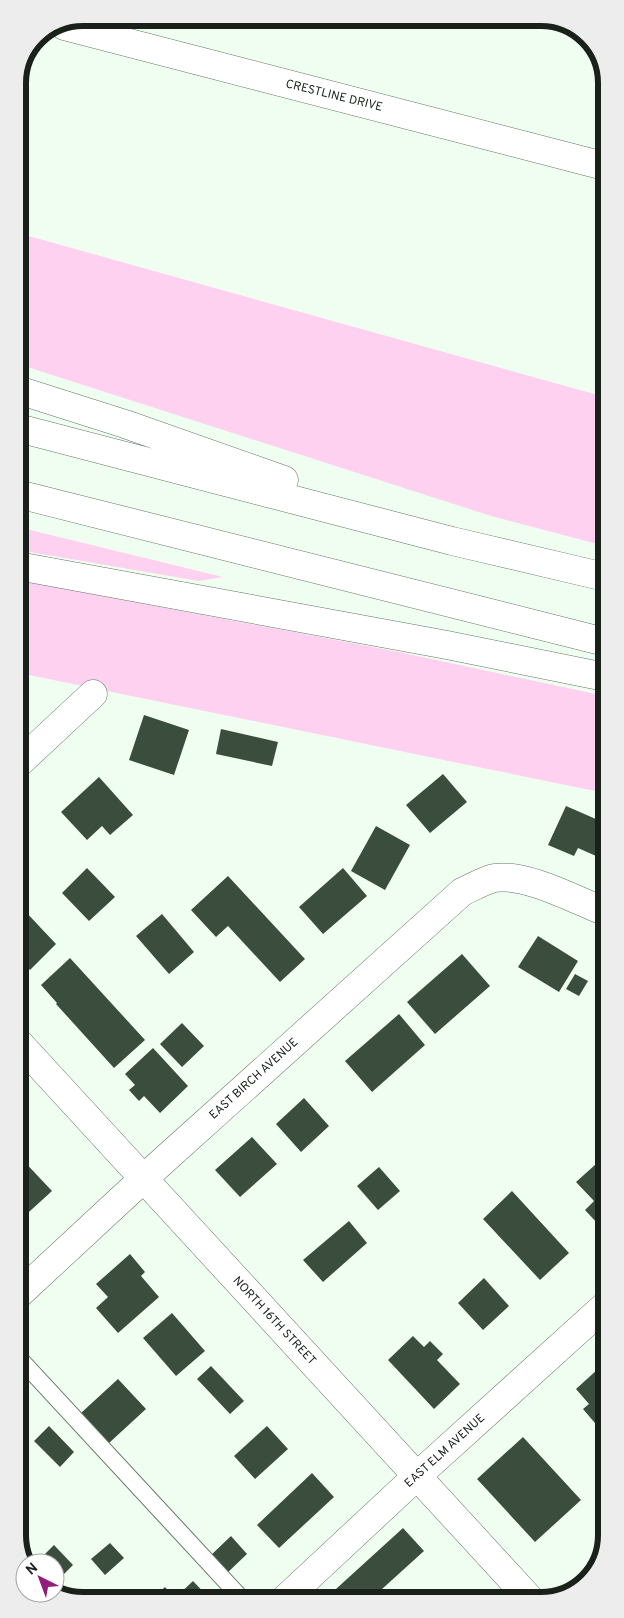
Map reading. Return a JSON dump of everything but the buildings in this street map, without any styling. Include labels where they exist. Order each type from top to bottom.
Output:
[{"type":"main road","name":"CRESTLINE DRIVE","points":[[70,28],[598,164]]},
{"type":"main road","points":[[26,393],[125,424],[452,541]]},
{"type":"main road","points":[[26,430],[452,541],[598,575]]},
{"type":"main road","points":[[26,496],[598,640]]},
{"type":"main road","points":[[26,567],[447,645],[598,676]]},
{"type":"main road","points":[[26,757],[94,694]]},
{"type":"main road","name":"EAST BIRCH AVENUE","points":[[26,1288],[143,1179],[462,892],[485,881],[497,878],[534,883],[598,909]]},
{"type":"main road","name":"NORTH 16TH STREET","points":[[26,1051],[523,1592]]},
{"type":"main road","name":"EAST ELM AVENUE","points":[[293,1592],[598,1312]]},
{"type":"lane","points":[[26,1365],[236,1592]]},
{"type":"shaded area","points":[[26,235],[598,395],[598,544],[491,516],[26,367]]},
{"type":"shaded area","points":[[26,529],[223,577],[199,581],[26,551]]},
{"type":"shaded area","points":[[26,582],[394,651],[598,695],[598,792],[26,674]]}]
